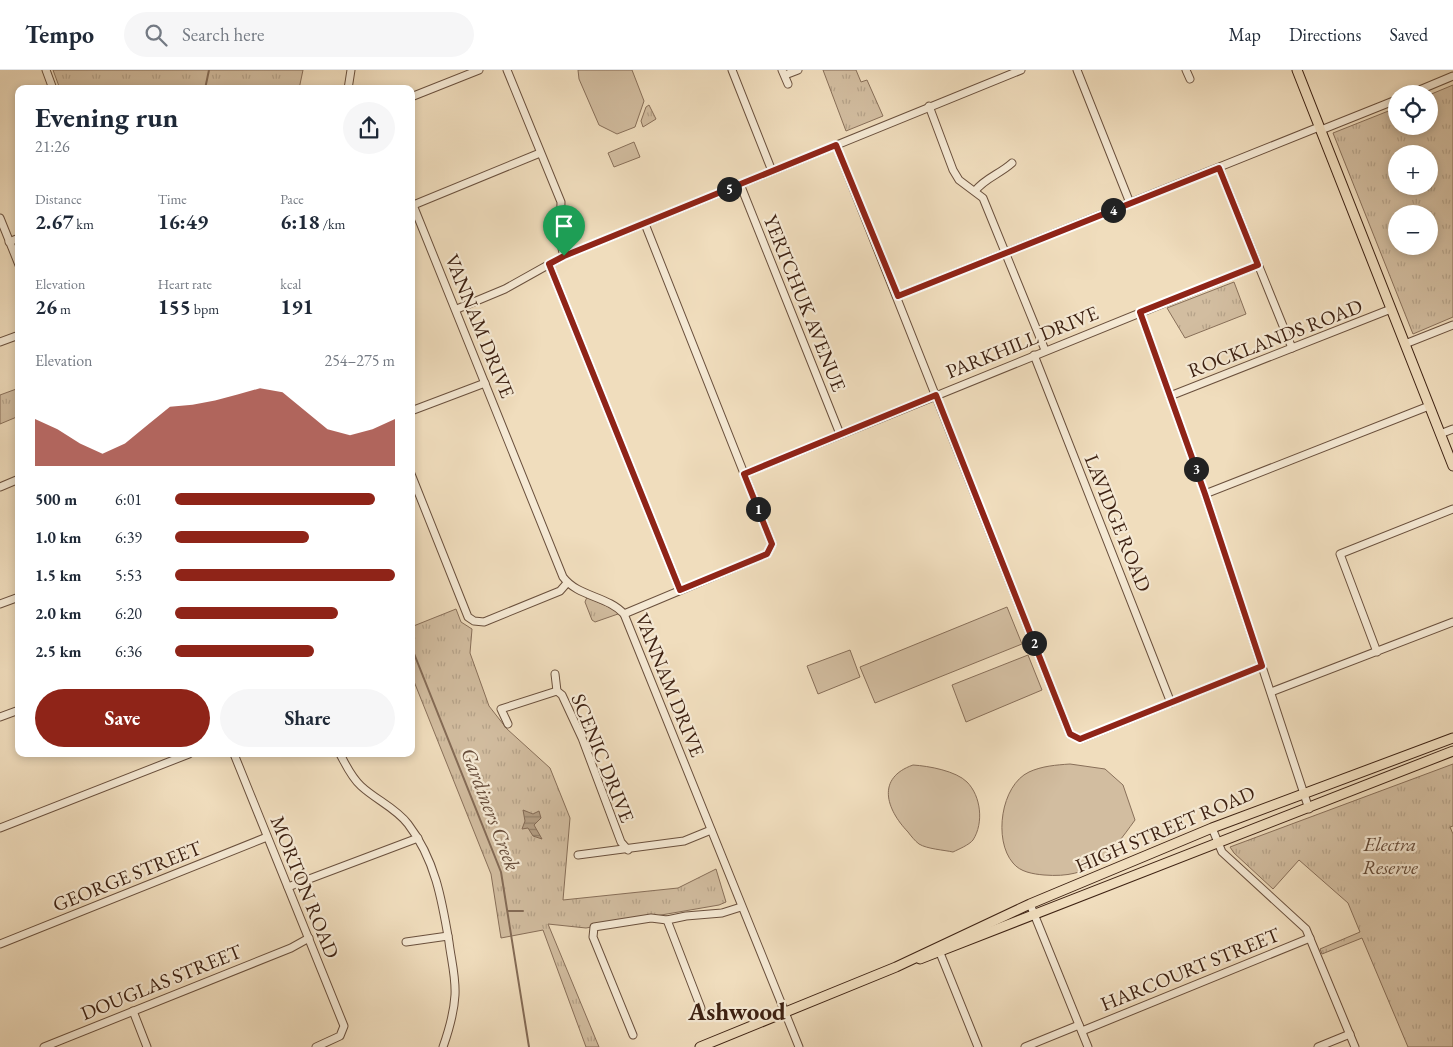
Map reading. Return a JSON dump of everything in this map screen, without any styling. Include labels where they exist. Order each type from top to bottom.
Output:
[{"type":"main road","points":[[1297,70],[1453,466]]},
{"type":"main road","name":"HIGH STREET ROAD","points":[[939,949],[1030,904],[1212,828],[1304,792],[1453,738]]},
{"type":"main road","name":"HIGH STREET ROAD","points":[[700,1047],[939,949],[1309,809],[1453,751]]},
{"type":"street","points":[[46,70],[52,85]]},
{"type":"street","points":[[349,85],[351,70]]},
{"type":"street","points":[[415,95],[479,70]]},
{"type":"street","points":[[508,70],[561,202],[560,241],[564,256]]},
{"type":"street","points":[[732,70],[772,171]]},
{"type":"street","points":[[788,84],[783,73],[798,70]]},
{"type":"street","points":[[457,309],[505,290],[564,256],[1021,70]]},
{"type":"street","points":[[1077,70],[1130,203]]},
{"type":"street","points":[[1186,70],[1190,79]]},
{"type":"street","points":[[1432,85],[1453,76]]},
{"type":"street","points":[[898,296],[1130,203],[1388,103]]},
{"type":"street","points":[[929,106],[954,170],[960,180],[983,198],[1045,350]]},
{"type":"street","points":[[836,145],[898,296],[1070,734],[1080,739],[1262,666]]},
{"type":"street","points":[[415,204],[540,153]]},
{"type":"street","points":[[975,191],[983,181],[1004,171],[1012,163]]},
{"type":"street","points":[[1219,168],[1292,348]]},
{"type":"street","name":"YERTCHUK AVENUE","points":[[740,184],[840,434]]},
{"type":"street","name":"VANNAM DRIVE","points":[[415,212],[457,309],[485,383],[567,583],[615,606],[624,614],[798,1047]]},
{"type":"street","points":[[0,218],[15,256]]},
{"type":"street","points":[[624,614],[767,554],[772,544],[645,224]]},
{"type":"street","points":[[10,244],[15,241]]},
{"type":"street","points":[[10,244],[15,243]]},
{"type":"street","points":[[549,264],[680,590]]},
{"type":"street","name":"PARKHILL DRIVE","points":[[744,474],[1258,265]]},
{"type":"street","name":"ROCKLANDS ROAD","points":[[1170,396],[1391,310]]},
{"type":"street","points":[[1140,312],[1205,494],[1309,809]]},
{"type":"street","points":[[1405,344],[1453,325]]},
{"type":"street","points":[[0,342],[15,336]]},
{"type":"street","name":"LAVIDGE ROAD","points":[[1034,355],[1171,703]]},
{"type":"street","points":[[415,409],[485,383]]},
{"type":"street","points":[[1205,494],[1429,406]]},
{"type":"street","points":[[1440,434],[1453,429]]},
{"type":"street","points":[[0,487],[15,481]]},
{"type":"street","points":[[415,484],[468,617],[474,621],[484,622],[560,591],[567,583]]},
{"type":"street","points":[[1377,652],[1340,554],[1453,509]]},
{"type":"street","points":[[0,604],[15,598]]},
{"type":"street","points":[[1271,692],[1453,622]]},
{"type":"street","name":"SCENIC DRIVE","points":[[555,674],[557,691],[562,695],[582,738],[621,842],[628,850]]},
{"type":"street","points":[[508,724],[501,709],[557,691]]},
{"type":"street","points":[[0,717],[15,711]]},
{"type":"street","points":[[0,828],[181,757]]},
{"type":"street","name":"MORTON ROAD","points":[[235,757],[343,1023],[343,1032],[338,1038],[316,1047]]},
{"type":"street","points":[[342,757],[350,773],[361,786],[400,815],[416,836],[427,854],[438,884],[448,936],[455,996],[452,1020],[443,1047]]},
{"type":"street","points":[[1212,828],[1222,852],[1306,929],[1355,1047]]},
{"type":"street","points":[[578,855],[628,850],[684,841],[711,830]]},
{"type":"street","points":[[289,889],[416,836]]},
{"type":"street","name":"GEORGE STREET","points":[[0,944],[267,837]]},
{"type":"street","points":[[1030,904],[1088,1047]]},
{"type":"street","points":[[633,1035],[593,937],[594,927],[651,918],[667,920],[686,916],[722,913],[741,907]]},
{"type":"street","points":[[667,920],[701,1008]]},
{"type":"street","points":[[406,942],[448,936]]},
{"type":"street","name":"HARCOURT STREET","points":[[1024,1047],[1081,1028],[1310,938]]},
{"type":"street","name":"DOUGLAS STREET","points":[[44,1047],[309,940]]},
{"type":"street","points":[[939,949],[978,1047]]},
{"type":"street","points":[[133,1012],[147,1047]]},
{"type":"street","points":[[1318,1047],[1350,1034]]},
{"type":"green space","points":[[53,70],[303,70],[300,85],[59,85]]},
{"type":"green space","points":[[578,70],[632,70],[644,101],[635,127],[617,134],[599,125],[579,79]]},
{"type":"green space","points":[[823,70],[856,70],[861,82],[867,80],[883,116],[846,131]]},
{"type":"green space","points":[[1453,85],[1453,317],[1413,334],[1333,133],[1388,111],[1388,135],[1438,135],[1438,91]]},
{"type":"green space","points":[[649,105],[656,119],[643,127],[641,121],[646,107]]},
{"type":"green space","points":[[634,142],[640,157],[614,167],[608,153]]},
{"type":"green space","points":[[1234,282],[1246,314],[1185,338],[1167,308]]},
{"type":"green space","points":[[15,389],[15,418],[0,424],[0,395]]},
{"type":"green space","points":[[587,597],[613,609],[618,614],[595,622],[592,620],[585,602]]},
{"type":"green space","points":[[1007,607],[1022,644],[875,703],[860,667]]},
{"type":"green space","points":[[456,609],[461,622],[472,629],[470,653],[489,706],[507,729],[550,768],[570,818],[563,900],[678,888],[716,869],[726,902],[719,905],[586,928],[548,924],[599,1047],[586,1047],[543,930],[501,938],[491,874],[415,684],[415,625]]},
{"type":"green space","points":[[850,650],[860,677],[818,694],[807,666]]},
{"type":"green space","points":[[1028,655],[1042,690],[966,722],[952,685]]},
{"type":"green space","points":[[1070,764],[1105,769],[1123,785],[1135,820],[1117,844],[1098,862],[1087,869],[1061,875],[1040,875],[1023,870],[1013,863],[1003,841],[1003,814],[1006,800],[1019,779],[1029,772],[1054,765]]},
{"type":"green space","name":"Electra Reserve","points":[[1453,764],[1453,826],[1450,827],[1453,834],[1453,1047],[1408,1047],[1362,938],[1322,954],[1320,949],[1360,932],[1348,903],[1299,860],[1273,889],[1230,847]]},
{"type":"green space","points":[[913,765],[949,772],[962,778],[972,788],[978,802],[980,818],[979,826],[973,840],[969,844],[953,852],[926,847],[919,844],[900,823],[890,804],[889,786],[901,771]]},
{"type":"shaded area","points":[[523,810],[533,814],[539,811],[541,818],[534,825],[542,839],[533,836],[528,828],[522,829],[525,821]]},
{"type":"waterway","name":"Gardiners Creek","points":[[206,85],[209,70]]},
{"type":"waterway","name":"Gardiners Creek","points":[[415,656],[501,872],[529,1047]]},
{"type":"waterway","points":[[508,911],[523,911]]},
{"type":"district","name":"Ashwood","points":[[737,1011]]},
{"type":"route","points":[[836,145],[898,296],[1219,168],[1258,265],[1140,312],[1205,494],[1262,666],[1080,739],[1070,734],[936,395],[744,474],[772,544],[767,554],[680,590],[549,264],[564,256],[836,145]]}]
